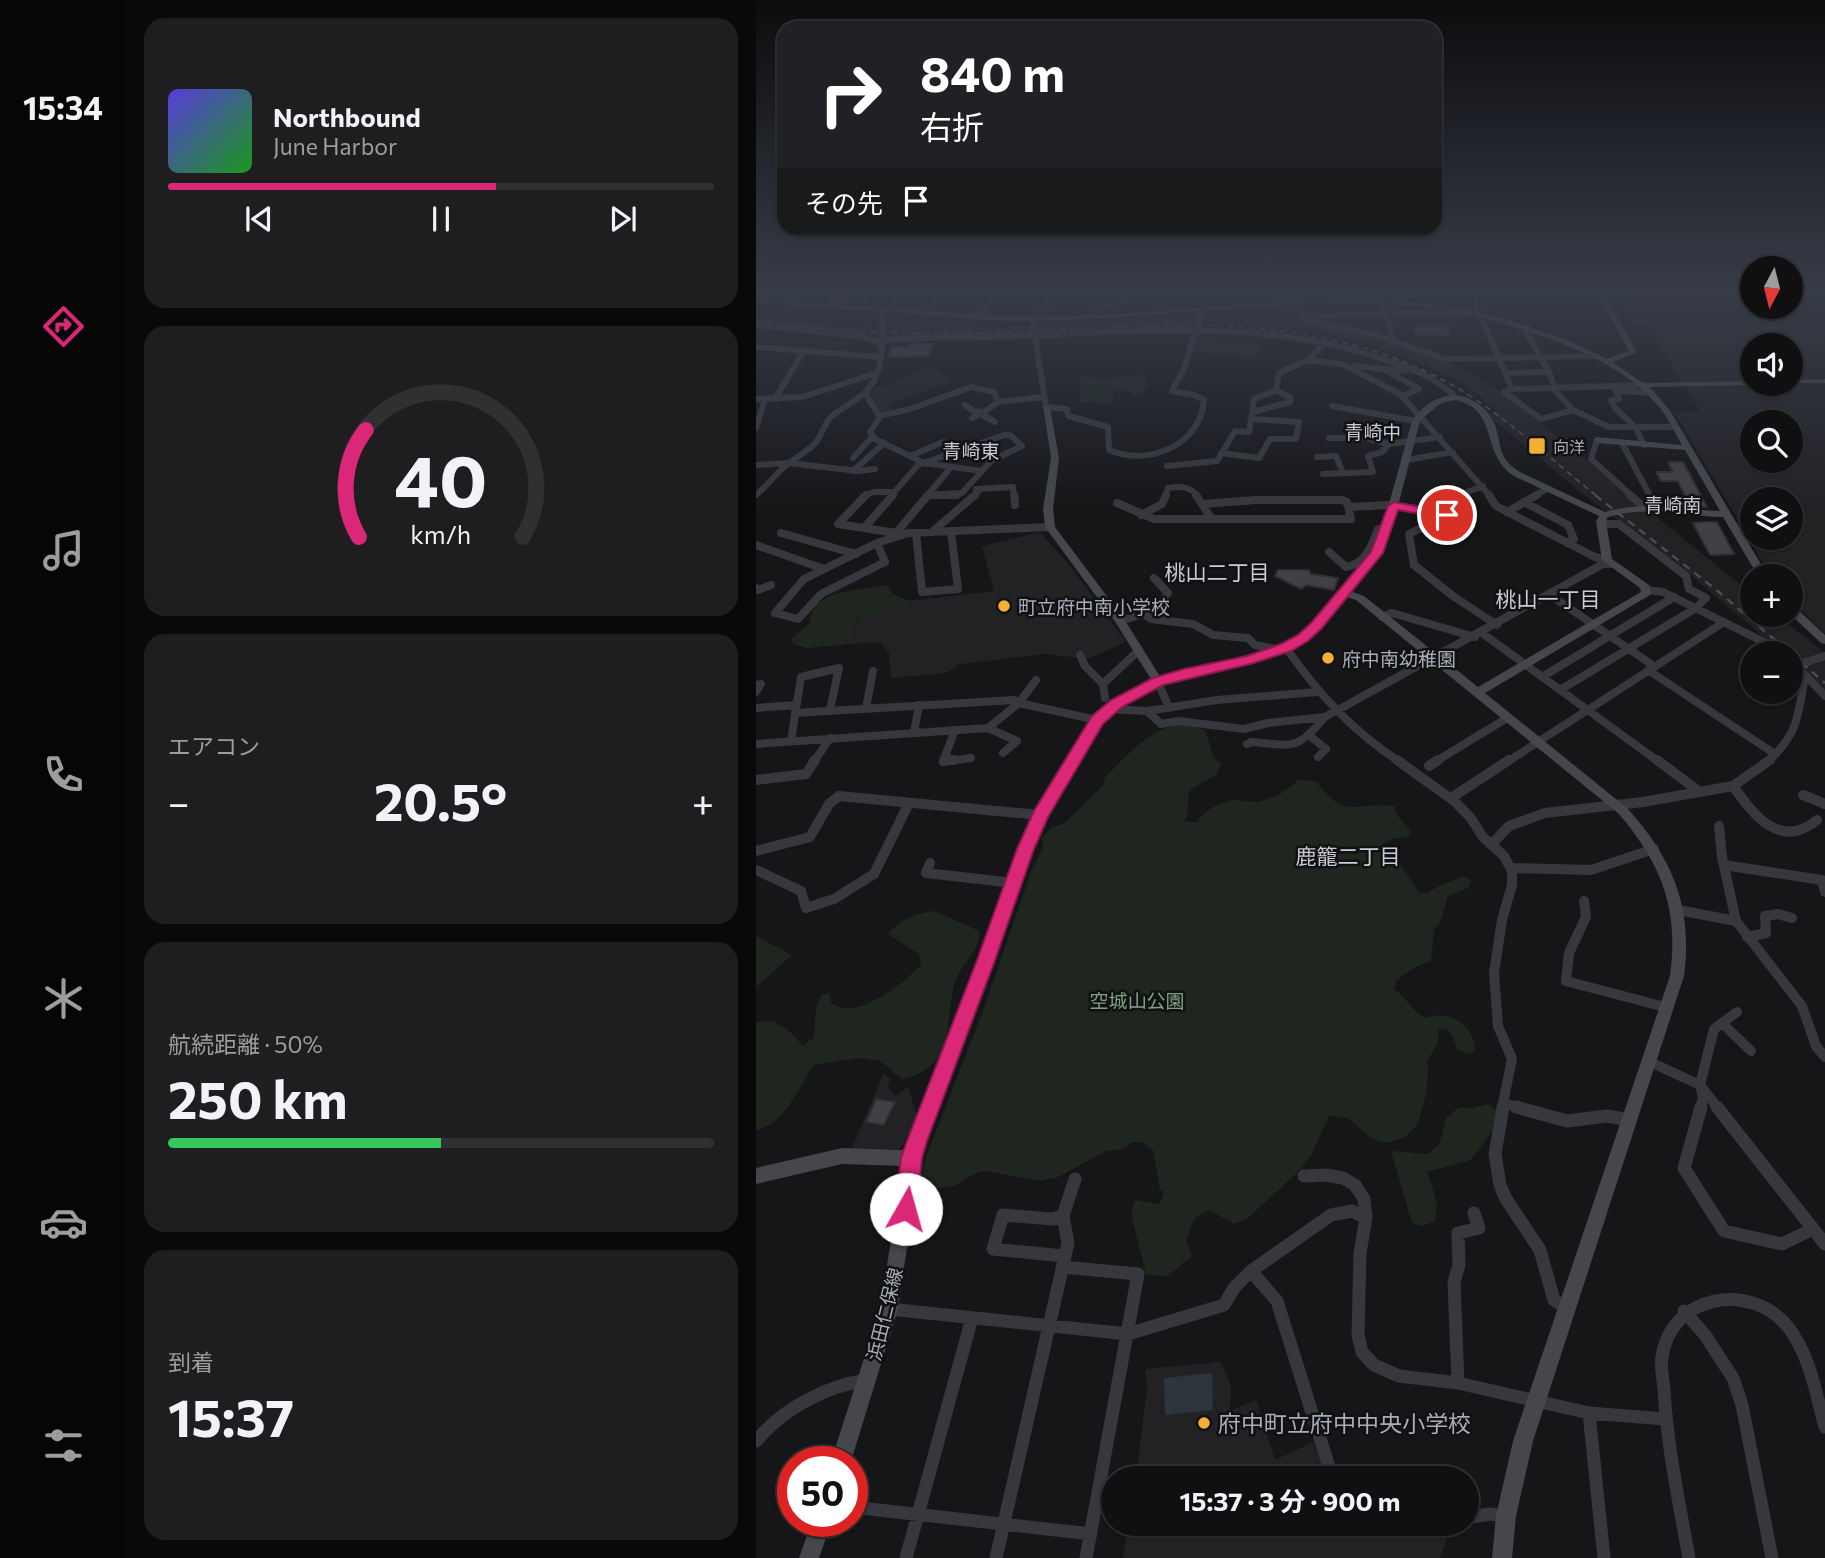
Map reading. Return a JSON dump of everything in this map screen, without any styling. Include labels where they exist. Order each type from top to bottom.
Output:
[{"type":"main road","points":[[1611,364],[1644,385],[1651,393],[1675,427],[1756,564]]},
{"type":"main road","points":[[1803,382],[1825,381]]},
{"type":"main road","points":[[1644,385],[1740,383]]},
{"type":"main road","points":[[1418,418],[1436,403],[1455,397],[1471,403],[1486,418],[1505,466],[1602,519],[1650,507],[1727,514]]},
{"type":"main road","points":[[1045,402],[1055,458],[1048,509],[1050,527],[1120,621],[1158,682]]},
{"type":"main road","name":"浜田仁保線","points":[[846,1446],[890,1309],[912,1158],[1040,815],[1107,704],[1158,682],[1283,649],[1310,632],[1377,553],[1394,506],[1418,418]]},
{"type":"main road","points":[[1597,440],[1688,449]]},
{"type":"main road","points":[[1477,693],[1642,597],[1647,590],[1609,562],[1602,519]]},
{"type":"main road","points":[[1345,593],[1360,598],[1617,806],[1654,849],[1671,883],[1678,910],[1681,934],[1679,966],[1523,1441],[1506,1516],[1502,1558]]},
{"type":"main road","points":[[1803,620],[1825,641]]},
{"type":"main road","points":[[756,1176],[842,1156],[912,1158]]},
{"type":"main road","points":[[809,1558],[816,1537]]},
{"type":"street","points":[[775,399],[796,364]]},
{"type":"street","points":[[756,495],[818,440],[832,415],[865,393],[877,373],[878,364]]},
{"type":"street","points":[[1039,364],[1045,402]]},
{"type":"street","points":[[972,418],[998,402],[1045,402],[1067,409],[1068,416],[1108,428],[1109,450],[1136,456],[1175,445],[1187,438],[1198,424],[1204,409],[1204,400],[1194,395],[1172,391],[1186,364]]},
{"type":"street","points":[[1276,390],[1279,373],[1300,364]]},
{"type":"street","points":[[1331,364],[1415,372]]},
{"type":"street","points":[[1397,364],[1446,388],[1455,397]]},
{"type":"street","points":[[1501,364],[1512,389]]},
{"type":"street","points":[[1545,364],[1555,389],[1573,410],[1605,426],[1675,427]]},
{"type":"street","points":[[1351,367],[1402,396],[1418,418],[1440,437],[1483,486],[1496,506],[1609,562]]},
{"type":"street","points":[[1383,369],[1419,389],[1402,396]]},
{"type":"street","points":[[1505,373],[1549,372]]},
{"type":"street","points":[[756,399],[803,397],[877,373]]},
{"type":"street","points":[[1573,410],[1541,419],[1504,392],[1512,389],[1555,389],[1562,386],[1644,385]]},
{"type":"street","points":[[982,471],[924,463],[884,443],[870,432],[879,416],[910,409],[971,387],[994,392],[998,402]]},
{"type":"street","points":[[1590,387],[1651,393]]},
{"type":"street","points":[[1167,466],[1217,461],[1235,431],[1249,432],[1254,399],[1276,390]]},
{"type":"street","points":[[1252,416],[1290,402],[1290,398],[1276,390]]},
{"type":"street","points":[[1615,390],[1619,399],[1611,400],[1615,408],[1636,428],[1644,445]]},
{"type":"street","points":[[865,393],[879,416]]},
{"type":"street","points":[[756,428],[765,400]]},
{"type":"street","points":[[965,405],[974,411],[984,412]]},
{"type":"street","points":[[1332,406],[1363,411],[1372,416],[1418,418]]},
{"type":"street","points":[[984,412],[984,416],[995,422]]},
{"type":"street","points":[[1222,453],[1259,458],[1270,439],[1296,439],[1299,422],[1252,416]]},
{"type":"street","points":[[864,528],[918,465],[1004,435],[1010,435],[1022,446],[993,459],[963,494],[928,495]]},
{"type":"street","points":[[853,458],[873,436]]},
{"type":"street","points":[[1329,439],[1365,439],[1389,444],[1440,437]]},
{"type":"street","points":[[1597,440],[1591,458],[1650,507]]},
{"type":"street","points":[[910,456],[943,442]]},
{"type":"street","points":[[853,471],[884,443]]},
{"type":"street","points":[[1622,443],[1650,507]]},
{"type":"street","points":[[1324,474],[1373,472],[1368,456],[1382,452],[1389,444]]},
{"type":"street","points":[[1406,460],[1453,452]]},
{"type":"street","points":[[1317,457],[1336,456],[1343,473]]},
{"type":"street","points":[[756,465],[789,463],[853,471],[875,469]]},
{"type":"street","points":[[877,543],[885,562],[821,594],[798,619],[775,613],[805,578],[877,543],[897,534],[951,467]]},
{"type":"street","points":[[1141,516],[1163,504],[1164,493],[1168,488],[1176,486],[1192,489],[1211,518]]},
{"type":"street","points":[[1483,486],[1462,492],[1448,503],[1447,515],[1409,534],[1416,552],[1414,565],[1452,596],[1497,625]]},
{"type":"street","points":[[967,489],[1013,487],[1014,505]]},
{"type":"street","points":[[894,492],[875,489],[866,492],[838,524],[897,534],[1050,527]]},
{"type":"street","points":[[932,532],[981,489]]},
{"type":"street","points":[[1507,512],[1545,490]]},
{"type":"street","points":[[1117,503],[1141,516],[1154,519],[1351,519],[1347,502],[1342,500],[1256,500],[1203,504]]},
{"type":"street","points":[[1524,502],[1568,525],[1574,539],[1567,543]]},
{"type":"street","points":[[1349,508],[1394,506],[1446,513]]},
{"type":"street","points":[[1560,690],[1696,608],[1706,598],[1688,588],[1689,580],[1686,576],[1619,524],[1602,519]]},
{"type":"street","points":[[1329,552],[1346,567],[1351,567],[1367,553],[1378,529],[1387,529]]},
{"type":"street","points":[[916,533],[922,592],[958,589],[951,531]]},
{"type":"street","points":[[781,533],[856,554]]},
{"type":"street","points":[[756,545],[824,569]]},
{"type":"street","points":[[1147,711],[1161,724],[1178,721],[1244,729],[1268,723],[1325,718],[1609,562]]},
{"type":"street","points":[[1120,621],[1153,611],[1164,603],[1168,593],[1154,578]]},
{"type":"street","points":[[756,588],[758,590],[771,585]]},
{"type":"street","points":[[1647,590],[1663,592],[1763,641]]},
{"type":"street","points":[[1550,595],[1775,754]]},
{"type":"street","points":[[1542,677],[1674,597]]},
{"type":"street","points":[[1382,617],[1392,613],[1479,635],[1542,677],[1700,792]]},
{"type":"street","points":[[1144,614],[1151,619],[1184,622],[1213,635],[1248,638],[1255,645],[1283,649],[1337,713],[1373,744],[1466,812],[1511,868],[1512,892],[1498,941],[1494,993],[1494,1019],[1500,1041],[1512,1059],[1496,1151],[1500,1185],[1515,1215],[1532,1235],[1544,1257],[1554,1300],[1567,1308]]},
{"type":"street","points":[[1451,799],[1724,622]]},
{"type":"street","points":[[1103,684],[1139,650]]},
{"type":"street","points":[[1080,655],[1085,666],[1103,684],[1107,704],[1147,711],[1217,700],[1317,692]]},
{"type":"street","points":[[1803,662],[1825,656]]},
{"type":"street","points":[[790,741],[801,677],[839,668],[830,710]]},
{"type":"street","points":[[866,708],[873,671]]},
{"type":"street","points":[[1805,675],[1825,696]]},
{"type":"street","points":[[1491,845],[1509,826],[1545,813],[1617,806],[1733,786],[1775,754],[1797,725],[1805,675]]},
{"type":"street","points":[[988,728],[1026,697],[1036,680]]},
{"type":"street","points":[[1158,682],[1169,708]]},
{"type":"street","points":[[756,685],[761,684],[756,692]]},
{"type":"street","points":[[756,708],[830,710],[1014,700],[1097,720]]},
{"type":"street","points":[[914,732],[919,705]]},
{"type":"street","points":[[1247,744],[1258,742],[1278,747],[1294,744],[1310,736],[1325,718]]},
{"type":"street","points":[[1429,766],[1507,718]]},
{"type":"street","points":[[756,744],[988,728],[1017,741],[1003,753]]},
{"type":"street","points":[[955,730],[943,762],[971,758]]},
{"type":"street","points":[[1310,736],[1326,749],[1318,757]]},
{"type":"street","points":[[756,780],[806,774],[830,737]]},
{"type":"street","points":[[1733,786],[1756,817],[1781,831],[1792,832],[1811,827],[1817,820]]},
{"type":"street","points":[[1803,795],[1825,804]]},
{"type":"street","points":[[756,851],[810,837],[829,803],[839,796],[1040,815]]},
{"type":"street","points":[[756,870],[801,891],[806,908],[834,899],[874,874],[909,803]]},
{"type":"street","points":[[1719,826],[1735,921],[1802,1006],[1808,1017],[1815,1048],[1825,1057]]},
{"type":"street","points":[[1511,868],[1591,870],[1654,849]]},
{"type":"street","points":[[930,863],[926,873],[1013,883]]},
{"type":"street","points":[[1724,865],[1822,880],[1825,892]]},
{"type":"street","points":[[1584,901],[1586,917],[1569,953],[1566,981],[1665,1007]]},
{"type":"street","points":[[1678,910],[1735,921]]},
{"type":"street","points":[[1747,937],[1766,933],[1765,916],[1771,914],[1792,918]]},
{"type":"street","points":[[1737,1012],[1714,1028],[1700,1085],[1703,1098],[1684,1168],[1724,1231],[1782,1244],[1813,1229]]},
{"type":"street","points":[[1722,1023],[1751,1051]]},
{"type":"street","points":[[1648,1061],[1700,1085],[1825,1244]]},
{"type":"street","points":[[1503,1103],[1567,1121],[1617,1116],[1629,1120]]},
{"type":"street","points":[[1304,1176],[1326,1175],[1343,1178],[1355,1185],[1364,1199],[1366,1218],[1360,1253],[1359,1335],[1362,1352],[1374,1365],[1399,1376],[1458,1383],[1589,1413],[1666,1419]]},
{"type":"street","points":[[996,1558],[1068,1243],[1063,1216],[1075,1179]]},
{"type":"street","points":[[890,1309],[1128,1334],[1224,1305],[1251,1270],[1331,1215],[1352,1211],[1366,1218]]},
{"type":"street","points":[[1458,1383],[1454,1282],[1459,1265],[1458,1233],[1479,1228],[1474,1213]]},
{"type":"street","points":[[1063,1216],[1052,1219],[1003,1215],[993,1249],[1138,1274],[1086,1558]]},
{"type":"street","points":[[1251,1270],[1264,1289],[1277,1301],[1329,1466]]},
{"type":"street","points":[[1689,1558],[1666,1419],[1662,1357],[1668,1333],[1684,1311],[1711,1300],[1741,1298],[1765,1307],[1786,1325],[1803,1353],[1825,1427]]},
{"type":"street","points":[[1684,1311],[1705,1335],[1733,1378],[1772,1558]]},
{"type":"street","points":[[906,1558],[972,1318]]},
{"type":"street","points":[[756,1441],[781,1416],[852,1380],[867,1380]]},
{"type":"street","points":[[1589,1413],[1604,1558]]},
{"type":"street","points":[[868,1509],[1091,1534]]},
{"type":"street","points":[[1479,1516],[1506,1516]]},
{"type":"shaded area","points":[[1421,364],[1452,364],[1501,391],[1740,584],[1740,617],[1689,574],[1584,495],[1495,421],[1488,414],[1498,412],[1459,381]]},
{"type":"shaded area","points":[[1671,364],[1740,364],[1740,396],[1803,396],[1803,364],[1825,364],[1825,634],[1803,612],[1803,564],[1764,564],[1755,550],[1803,550],[1803,487],[1740,487],[1740,524],[1675,413],[1700,411]]},
{"type":"shaded area","points":[[930,365],[952,382],[890,403],[893,411],[881,413],[869,393],[872,390],[904,379]]},
{"type":"shaded area","name":"町立府中南小学校","points":[[1040,532],[1071,567],[1126,642],[1088,659],[1046,654],[960,664],[946,673],[894,678],[891,677],[889,653],[880,642],[851,644],[857,616],[908,611],[909,601],[994,591],[982,546]]},
{"type":"shaded area","points":[[1752,627],[1792,627],[1825,653],[1825,692],[1803,671],[1803,641],[1769,641]]},
{"type":"shaded area","points":[[883,1074],[891,1079],[888,1086],[896,1096],[908,1087],[917,1115],[899,1149],[852,1148]]},
{"type":"shaded area","name":"府中町立府中中央小学校","points":[[1221,1362],[1231,1385],[1230,1411],[1256,1400],[1275,1460],[1313,1442],[1323,1466],[1138,1466],[1147,1387],[1145,1369]]},
{"type":"shaded area","points":[[1212,1373],[1213,1410],[1165,1415],[1164,1378]]},
{"type":"shaded area","points":[[1126,1536],[1447,1536],[1440,1558],[1123,1558]]},
{"type":"green space","points":[[1147,374],[1146,388],[1135,397],[1132,397],[1131,391],[1113,391],[1113,401],[1105,405],[1098,401],[1080,403],[1080,377],[1106,379]]},
{"type":"green space","points":[[889,586],[893,594],[909,601],[908,611],[857,616],[851,644],[807,648],[793,644],[791,639],[810,623],[812,612],[826,598]]},
{"type":"green space","name":"空城山公園","points":[[1186,724],[1205,730],[1214,758],[1221,764],[1217,774],[1190,790],[1185,821],[1197,823],[1200,817],[1213,807],[1232,800],[1258,802],[1280,794],[1299,780],[1316,781],[1335,802],[1343,806],[1394,806],[1410,831],[1409,837],[1395,838],[1383,844],[1385,855],[1399,863],[1419,892],[1428,893],[1464,876],[1471,881],[1468,888],[1448,896],[1441,920],[1434,930],[1431,961],[1415,967],[1396,981],[1394,989],[1426,1018],[1444,1015],[1466,1027],[1471,1034],[1475,1052],[1466,1054],[1457,1049],[1453,1037],[1446,1029],[1438,1030],[1438,1042],[1428,1060],[1427,1090],[1418,1124],[1404,1138],[1387,1143],[1372,1139],[1348,1118],[1329,1116],[1312,1154],[1301,1169],[1247,1219],[1234,1224],[1209,1210],[1195,1218],[1186,1240],[1192,1256],[1168,1276],[1146,1275],[1131,1214],[1135,1200],[1160,1204],[1164,1192],[1160,1190],[1153,1150],[1141,1142],[1132,1142],[1124,1149],[1106,1151],[1058,1177],[1038,1181],[987,1171],[974,1174],[956,1185],[919,1192],[926,1157],[983,1011],[1031,872],[1043,848],[1042,838],[1052,827],[1063,824],[1103,786],[1105,777],[1151,735]]},
{"type":"green space","points":[[935,911],[979,931],[979,938],[956,979],[945,1040],[931,1066],[912,1077],[902,1079],[880,1061],[860,1058],[814,1065],[783,1113],[766,1127],[756,1130],[756,1023],[776,1023],[788,1030],[803,1046],[814,1037],[816,1007],[822,994],[830,994],[831,1003],[846,1008],[866,1004],[906,979],[921,965],[919,954],[888,934],[909,918]]},
{"type":"green space","points":[[756,936],[792,955],[756,987]]},
{"type":"green space","points":[[1488,1104],[1496,1110],[1492,1131],[1471,1160],[1427,1172],[1437,1202],[1435,1221],[1422,1226],[1412,1223],[1391,1151],[1428,1154],[1440,1143],[1446,1118],[1459,1107],[1473,1108]]},
{"type":"building","points":[[1668,462],[1683,462],[1707,507],[1690,506],[1678,481],[1661,481],[1656,472],[1673,472]]},
{"type":"building","points":[[1717,522],[1734,554],[1710,555],[1693,523]]},
{"type":"building","points":[[1278,570],[1309,570],[1311,574],[1338,578],[1334,590],[1306,585],[1301,589],[1275,576]]},
{"type":"building","points":[[876,1099],[895,1102],[884,1125],[866,1122]]},
{"type":"railway","points":[[1406,364],[1441,379],[1483,404],[1597,496]]},
{"type":"railway","points":[[1595,495],[1719,592],[1825,683]]},
{"type":"place","name":"向洋","points":[[1537,446]]},
{"type":"place","name":"町立府中南小学校","points":[[1004,606]]},
{"type":"place","name":"府中南幼稚園","points":[[1328,658]]},
{"type":"place","name":"府中町立府中中央小学校","points":[[1204,1423]]},
{"type":"district","name":"青崎中","points":[[1373,431]]},
{"type":"district","name":"青崎東","points":[[971,450]]},
{"type":"district","name":"青崎南","points":[[1673,504]]},
{"type":"district","name":"桃山二丁目","points":[[1217,571]]},
{"type":"district","name":"桃山一丁目","points":[[1548,598]]},
{"type":"district","name":"鹿籠二丁目","points":[[1348,855]]},
{"type":"route","points":[[906,1209],[912,1158],[917,1141],[1025,849],[1040,815],[1097,720],[1117,703],[1158,682],[1184,673],[1276,652],[1303,638],[1345,593],[1377,553],[1394,506],[1447,515]]}]
